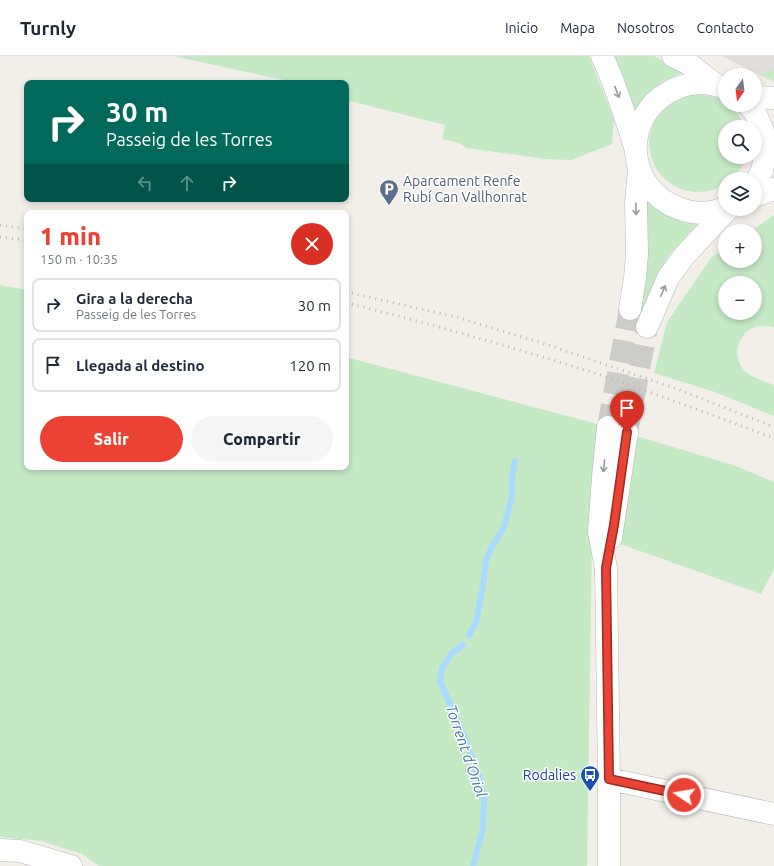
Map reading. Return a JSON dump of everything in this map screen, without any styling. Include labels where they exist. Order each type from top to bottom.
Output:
[{"type":"street","points":[[602,56],[622,106],[635,148],[639,170],[636,202],[637,254],[630,309]]},
{"type":"street","points":[[673,56],[690,64],[718,85]]},
{"type":"street","points":[[635,148],[638,128],[647,111],[660,97],[678,87],[696,83],[718,86]]},
{"type":"street","points":[[762,97],[774,98]]},
{"type":"street","points":[[755,112],[763,131],[766,151],[761,172]]},
{"type":"street","points":[[639,170],[651,190],[667,204],[688,212],[710,212],[718,210]]},
{"type":"street","points":[[762,193],[774,189]]},
{"type":"street","points":[[647,327],[668,278],[684,256],[721,216]]},
{"type":"street","points":[[609,866],[606,568],[614,525],[617,430]]},
{"type":"street","points":[[609,779],[774,814]]},
{"type":"street","points":[[0,850],[20,850],[71,866]]},
{"type":"shaded area","points":[[722,56],[774,56],[774,82],[762,76],[762,68],[746,68]]},
{"type":"green space","points":[[173,56],[589,56],[614,119],[612,144],[571,160],[545,159],[467,148],[459,143],[442,139],[445,125],[349,101],[349,80],[284,80]]},
{"type":"green space","points":[[612,56],[654,56],[682,73],[662,82],[646,95],[633,113]]},
{"type":"green space","points":[[774,70],[774,80],[762,75]]},
{"type":"green space","points":[[690,94],[713,97],[718,99],[718,112],[736,112],[741,120],[718,120],[718,164],[742,164],[738,172],[718,172],[718,187],[713,189],[701,192],[678,188],[668,182],[653,163],[649,138],[653,124],[657,115],[664,107]]},
{"type":"green space","points":[[645,198],[701,221],[668,256],[643,312],[636,310]]},
{"type":"green space","points":[[774,215],[774,327],[760,326],[749,330],[741,339],[737,351],[740,363],[746,372],[774,385],[774,416],[715,392],[654,373],[667,322],[711,258],[718,253],[718,268],[762,268],[761,224]]},
{"type":"green space","points":[[0,285],[24,289],[24,470],[349,470],[349,358],[590,422],[736,466],[774,482],[774,569],[761,594],[592,534],[587,866],[99,866],[82,854],[41,841],[0,837]]},
{"type":"waterway","name":"Torrent d'Oriol","points":[[469,635],[476,622],[486,560],[504,527],[512,496],[512,477],[515,461]]},
{"type":"waterway","name":"Torrent d'Oriol","points":[[463,645],[451,654],[442,668],[440,681],[466,741],[480,780],[484,800],[483,828],[473,866]]},
{"type":"tunnel","points":[[608,427],[630,309]]},
{"type":"tunnel","points":[[627,432],[647,327]]},
{"type":"railway","points":[[0,225],[24,229]]},
{"type":"railway","points":[[0,237],[24,240]]},
{"type":"railway","points":[[349,293],[456,317],[545,344],[680,390],[774,427]]},
{"type":"railway","points":[[349,304],[470,336],[594,373],[774,438]]},
{"type":"place","name":"Aparcament Renfe Rubí Can Vallhonrat","points":[[389,206]]},
{"type":"place","name":"Rodalies","points":[[590,792]]},
{"type":"route","points":[[627,432],[620,472],[614,525],[606,568],[609,779],[684,795]]}]
